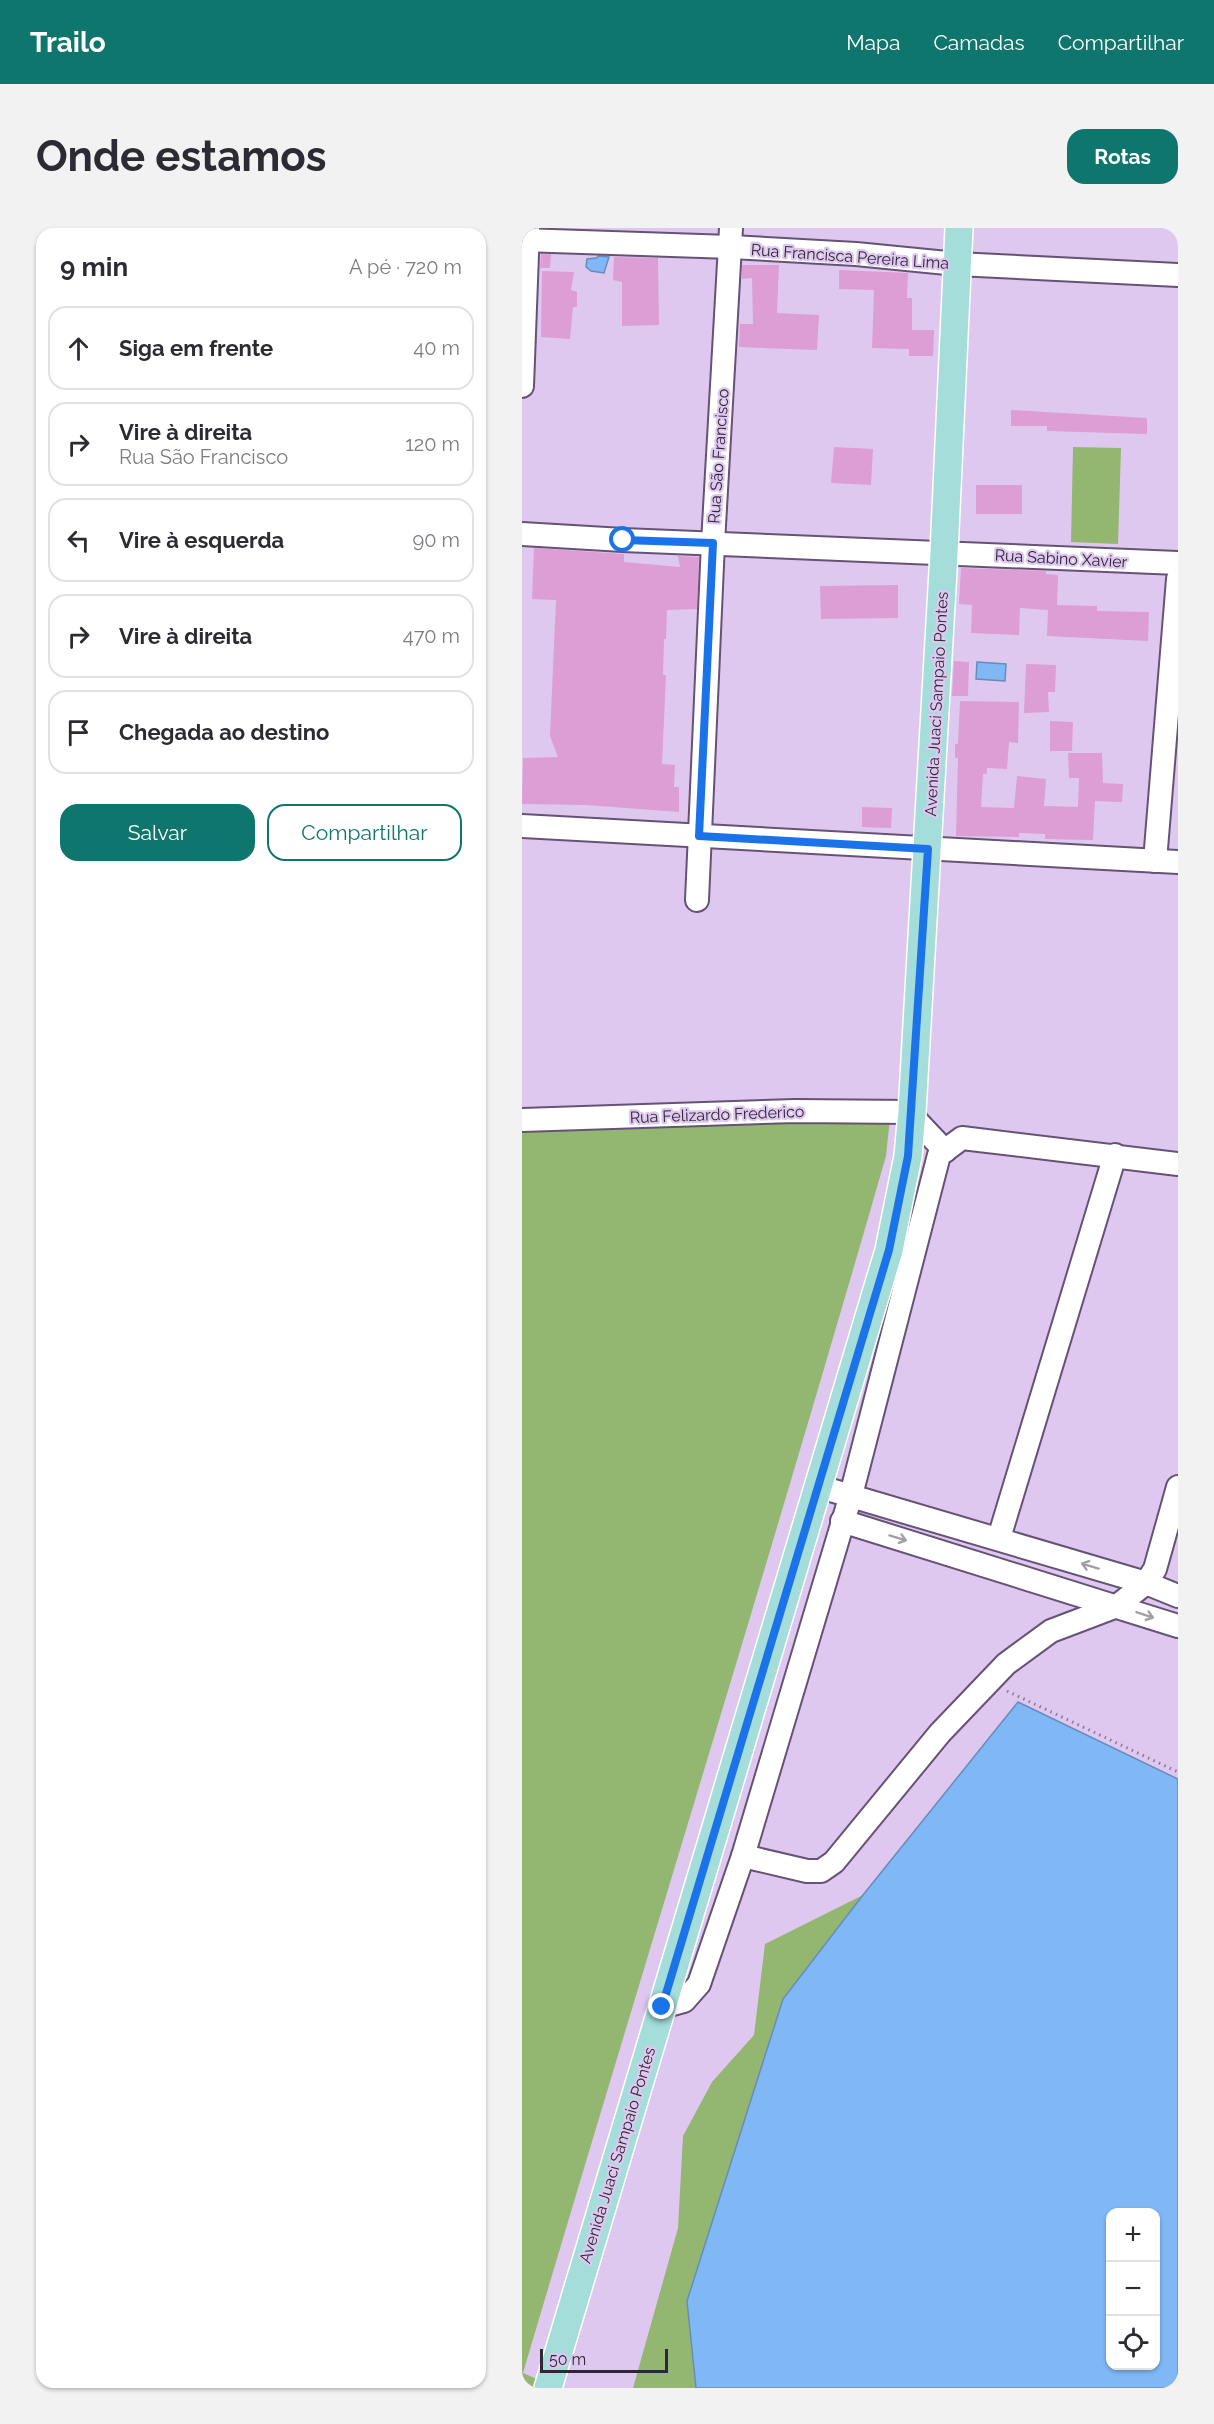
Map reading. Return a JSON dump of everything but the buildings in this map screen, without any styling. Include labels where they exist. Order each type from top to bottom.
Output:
[{"type":"main road","name":"Avenida Juaci Sampaio Pontes","points":[[548,2388],[889,1250],[908,1156],[928,849],[959,228]]},
{"type":"street","name":"Rua Francisca Pereira Lima","points":[[526,236],[731,237],[856,254],[957,264],[1178,276]]},
{"type":"street","points":[[522,386],[526,236]]},
{"type":"street","name":"Rua São Francisco","points":[[697,900],[713,543],[731,237]]},
{"type":"street","name":"Rua Sabino Xavier","points":[[522,534],[1178,563]]},
{"type":"street","points":[[1155,861],[1178,579]]},
{"type":"street","points":[[522,826],[1178,862]]},
{"type":"street","name":"Rua Felizardo Frederico","points":[[522,1120],[795,1111],[912,1114]]},
{"type":"street","points":[[912,1114],[945,1151]]},
{"type":"street","points":[[662,2007],[684,2001],[699,1984],[743,1856],[850,1495],[939,1155],[962,1138],[1178,1164]]},
{"type":"street","points":[[999,1538],[1115,1155]]},
{"type":"street","points":[[817,1486],[999,1538],[1146,1583],[1178,1596]]},
{"type":"street","points":[[743,1856],[807,1871],[821,1871],[834,1862],[940,1733],[1006,1664],[1050,1631],[1117,1606],[1146,1583],[1155,1569],[1178,1487]]},
{"type":"street","points":[[842,1521],[1178,1626]]},
{"type":"path","points":[[989,1682],[1178,1772]]},
{"type":"green space","points":[[1073,447],[1121,448],[1118,544],[1071,542]]},
{"type":"green space","points":[[890,1118],[886,1156],[842,1308],[523,2373],[558,2388],[522,2388],[522,1132]]},
{"type":"green space","points":[[863,1895],[783,1999],[687,2301],[696,2388],[633,2388],[678,2228],[683,2136],[712,2082],[754,2035],[765,1944]]},
{"type":"water","points":[[599,256],[609,257],[604,273],[591,271],[586,267],[587,259]]},
{"type":"water","points":[[977,662],[1006,664],[1005,681],[976,679]]},
{"type":"water","points":[[1018,1702],[1178,1779],[1178,2388],[696,2388],[687,2301],[783,1999]]},
{"type":"route","points":[[623,540],[713,543],[699,836],[928,849],[908,1156],[889,1250],[662,2007]]}]
